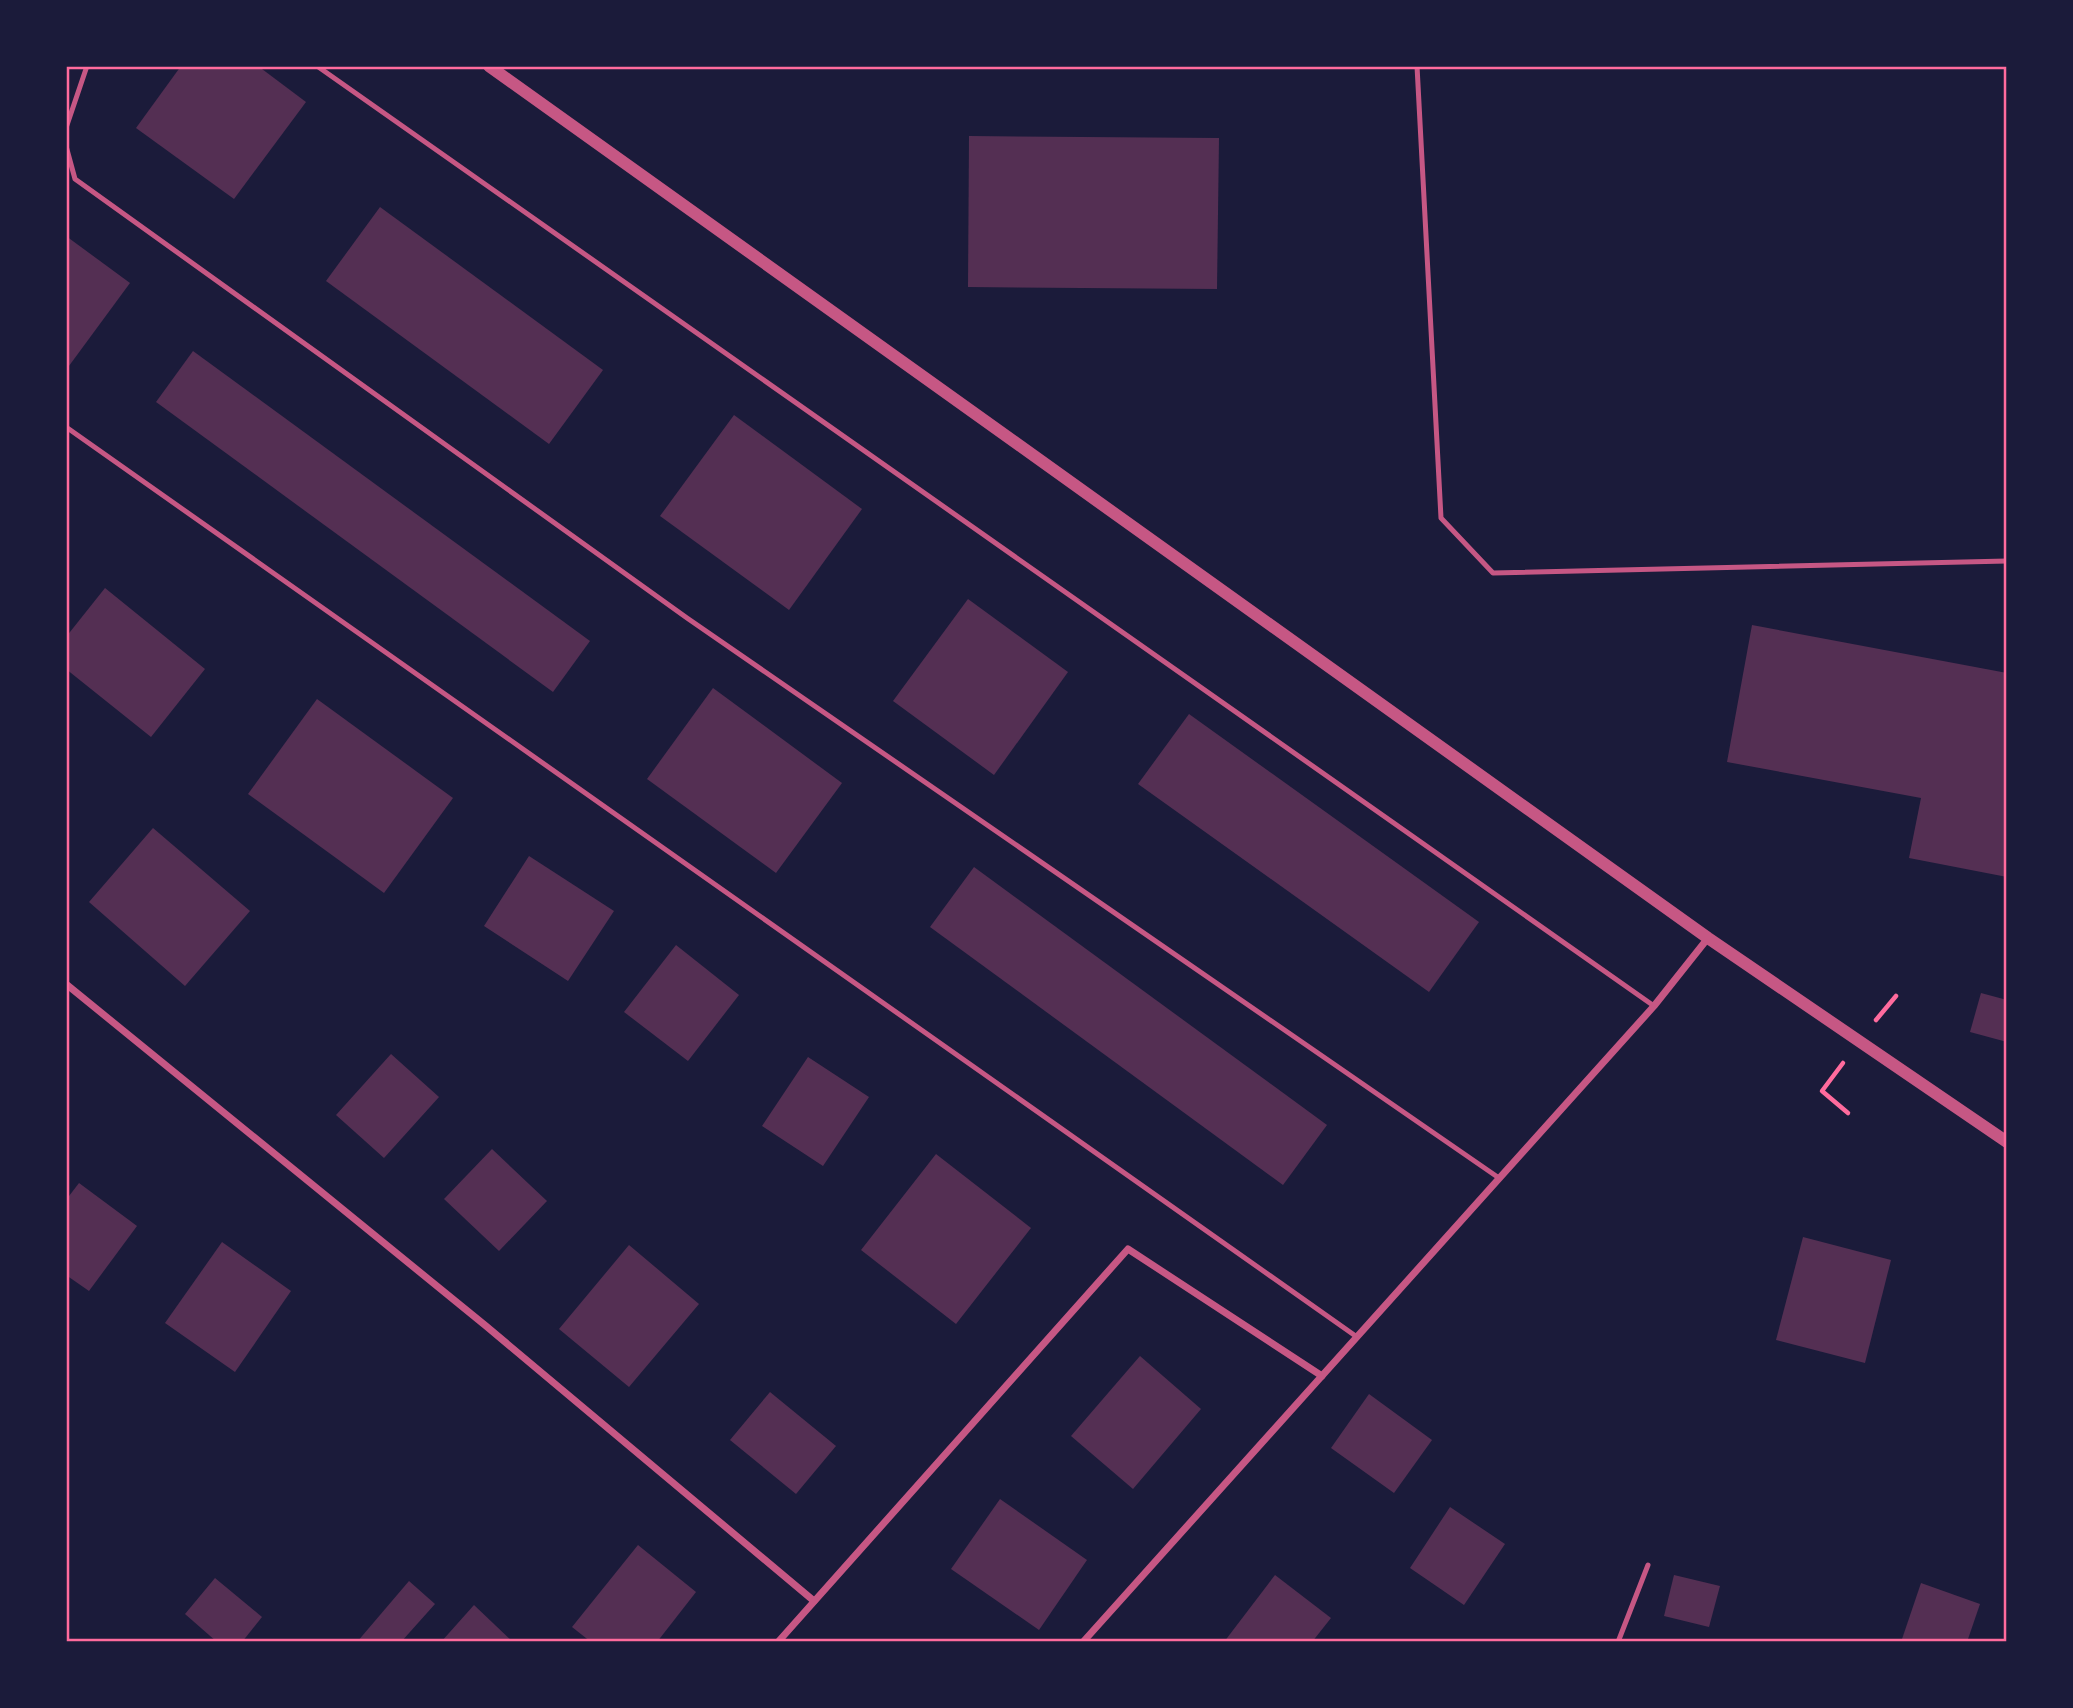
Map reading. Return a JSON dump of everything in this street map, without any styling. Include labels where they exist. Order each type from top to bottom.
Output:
[{"type":"street","points":[[489,66],[1708,938],[2007,1142]]},
{"type":"street","points":[[1083,1642],[1654,1006],[1708,938]]},
{"type":"street","points":[[66,985],[496,1335],[814,1601]]},
{"type":"street","points":[[778,1642],[1128,1250],[1322,1376]]},
{"type":"lane","points":[[66,128],[87,66]]},
{"type":"lane","points":[[317,66],[1654,1006]]},
{"type":"lane","points":[[1418,66],[1441,518],[1493,573],[2007,561]]},
{"type":"lane","points":[[66,146],[75,179],[698,626],[1499,1178]]},
{"type":"lane","points":[[66,427],[1357,1337]]},
{"type":"lane","points":[[1618,1642],[1648,1565]]},
{"type":"building","points":[[181,66],[258,66],[306,102],[234,199],[136,128]]},
{"type":"building","points":[[969,136],[1219,138],[1217,289],[968,287]]},
{"type":"building","points":[[380,207],[603,370],[549,444],[326,281]]},
{"type":"building","points":[[66,236],[130,283],[66,370]]},
{"type":"building","points":[[193,351],[590,641],[553,692],[156,402]]},
{"type":"building","points":[[734,415],[862,509],[789,610],[660,516]]},
{"type":"building","points":[[105,588],[205,669],[151,737],[66,669],[66,637]]},
{"type":"building","points":[[968,599],[1068,672],[994,775],[893,701]]},
{"type":"building","points":[[1752,625],[2007,673],[2007,877],[1909,858],[1921,798],[1727,762]]},
{"type":"building","points":[[713,688],[842,783],[776,873],[647,779]]},
{"type":"building","points":[[317,699],[453,798],[384,893],[248,794]]},
{"type":"building","points":[[1189,714],[1479,922],[1429,992],[1138,784]]},
{"type":"building","points":[[153,828],[250,911],[185,986],[89,902]]},
{"type":"building","points":[[529,856],[614,911],[568,981],[484,926]]},
{"type":"building","points":[[974,867],[1327,1125],[1283,1185],[930,927]]},
{"type":"building","points":[[676,945],[739,995],[688,1061],[624,1012]]},
{"type":"building","points":[[1981,993],[2007,1000],[2007,1042],[1970,1032]]},
{"type":"building","points":[[391,1054],[439,1097],[384,1158],[336,1115]]},
{"type":"building","points":[[808,1057],[869,1097],[823,1166],[762,1126]]},
{"type":"building","points":[[492,1149],[547,1201],[499,1251],[444,1199]]},
{"type":"building","points":[[936,1154],[1031,1228],[956,1324],[861,1250]]},
{"type":"building","points":[[79,1183],[137,1226],[89,1291],[66,1275],[66,1200]]},
{"type":"building","points":[[1803,1237],[1891,1260],[1865,1363],[1776,1340]]},
{"type":"building","points":[[222,1242],[291,1291],[235,1372],[165,1323]]},
{"type":"building","points":[[629,1245],[699,1304],[629,1387],[559,1329]]},
{"type":"building","points":[[1140,1356],[1201,1409],[1133,1489],[1071,1436]]},
{"type":"building","points":[[770,1392],[836,1446],[796,1494],[730,1440]]},
{"type":"building","points":[[1369,1394],[1432,1440],[1394,1493],[1331,1448]]},
{"type":"building","points":[[1000,1499],[1087,1560],[1039,1630],[951,1569]]},
{"type":"building","points":[[1450,1507],[1505,1544],[1464,1605],[1410,1568]]},
{"type":"building","points":[[638,1545],[696,1592],[657,1642],[591,1642],[572,1627]]},
{"type":"building","points":[[1275,1575],[1331,1618],[1312,1642],[1224,1642]]},
{"type":"building","points":[[1674,1575],[1720,1586],[1709,1627],[1664,1616]]},
{"type":"building","points":[[215,1578],[262,1617],[242,1642],[217,1642],[185,1614]]},
{"type":"building","points":[[409,1581],[435,1604],[401,1642],[357,1642]]},
{"type":"building","points":[[1921,1583],[1980,1604],[1967,1642],[1901,1642]]},
{"type":"building","points":[[474,1605],[513,1642],[441,1642]]}]
